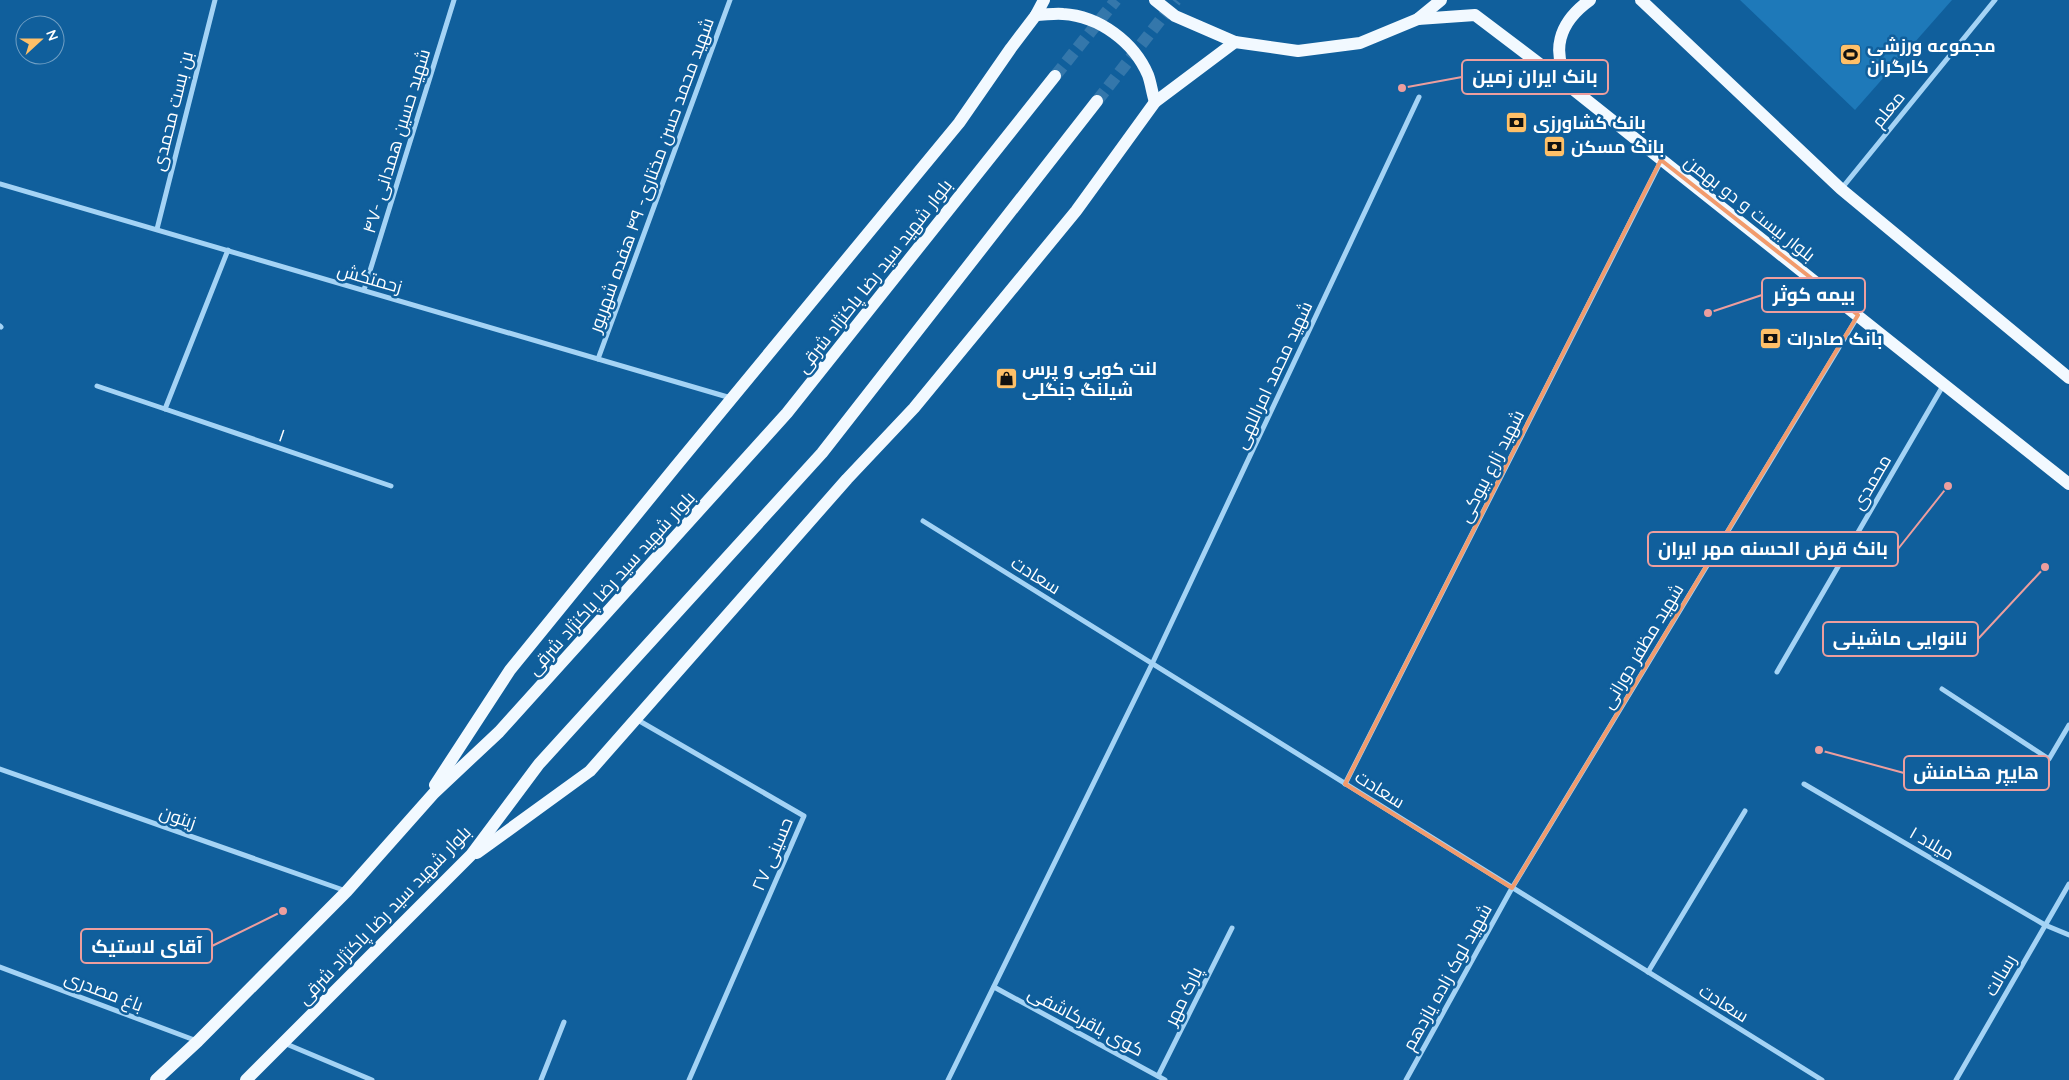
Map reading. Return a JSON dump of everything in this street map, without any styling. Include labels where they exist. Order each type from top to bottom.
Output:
[{"type":"main road","points":[[419,810],[510,670],[959,123],[1011,48],[1036,16],[1044,0]]},
{"type":"main road","points":[[1155,0],[1175,16],[1236,42],[1298,51],[1360,43],[1418,19],[1441,0]]},
{"type":"main road","points":[[1574,90],[1564,75],[1559,58],[1560,40],[1566,24],[1576,10],[1590,0]]},
{"type":"main road","points":[[1641,0],[1841,189],[2069,378]]},
{"type":"main road","points":[[1036,16],[1064,14],[1090,20],[1114,33],[1134,52],[1148,75],[1155,102]]},
{"type":"main road","name":"بلوار بیست و دو بهمن","points":[[1418,19],[1475,15],[1574,90],[2069,484]]},
{"type":"main road","points":[[463,863],[590,771],[847,479],[914,408],[1076,210],[1155,102],[1236,42]]},
{"type":"main road","name":"بلوار شهید سید رضا پاکنژاد شرقی","points":[[156,1080],[198,1042],[347,891],[434,793],[499,732],[787,413],[1055,76]]},
{"type":"main road","name":"بلوار شهید سید رضا پاکنژاد شرقی","points":[[246,1080],[463,863],[538,764],[822,453],[1097,101]]},
{"type":"street","name":"بن بست محمدی","points":[[156,229],[215,0]]},
{"type":"street","name":"شهید حسین همدانی -۴۷","points":[[364,290],[454,0]]},
{"type":"street","name":"شهید محمد حسن مختاری- ۴۹ هفده شهریور","points":[[598,359],[730,0]]},
{"type":"street","name":"معلم","points":[[1841,189],[1995,0]]},
{"type":"street","name":"شهید محمد امراللهی","points":[[948,1080],[1152,664],[1419,97]]},
{"type":"street","name":"شهید زارع بیوکی","points":[[1345,784],[1661,160]]},
{"type":"street","name":"زحمتکش","points":[[0,184],[732,398]]},
{"type":"street","points":[[165,409],[228,250]]},
{"type":"street","name":"شهید مظفر دورانی","points":[[1512,888],[1858,315]]},
{"type":"street","name":"محمدی","points":[[1777,672],[1944,384]]},
{"type":"street","name":"۱","points":[[98,386],[391,486]]},
{"type":"street","name":"سعادت","points":[[924,521],[1822,1080]]},
{"type":"street","points":[[1942,689],[2049,759],[2069,725]]},
{"type":"street","name":"حسینی ۲۷","points":[[636,718],[804,816],[690,1080]]},
{"type":"street","name":"زیتون","points":[[0,769],[347,891]]},
{"type":"street","name":"میلاد ۱","points":[[1804,784],[2045,925],[2069,935]]},
{"type":"street","points":[[1648,972],[1745,811]]},
{"type":"street","name":"رسالت","points":[[1956,1080],[2069,884]]},
{"type":"street","name":"شهید لوک زاده یازدهم","points":[[1406,1080],[1512,888]]},
{"type":"street","name":"پارک مهر","points":[[1158,1076],[1232,928]]},
{"type":"street","name":"باغ مصدری","points":[[0,967],[198,1042]]},
{"type":"street","name":"کوی باقرکاشفی","points":[[994,987],[1165,1080]]},
{"type":"street","points":[[541,1080],[564,1022]]},
{"type":"street","points":[[283,1043],[372,1080]]},
{"type":"highlighted area","points":[[1661,160],[1858,315],[1512,888],[1345,784]]},
{"type":"shaded area","name":"مجموعه ورزشی کارگران","points":[[1740,0],[1952,0],[1855,110]]},
{"type":"tunnel","points":[[1055,76],[1116,0]]},
{"type":"tunnel","points":[[1097,101],[1176,0]]},
{"type":"place","name":"مجموعه ورزشی کارگران","points":[[1851,55]]},
{"type":"place","name":"بانک ایران زمین","points":[[1402,88]]},
{"type":"place","name":"بانک کشاورزی","points":[[1517,122]]},
{"type":"place","name":"بانک مسکن","points":[[1555,146]]},
{"type":"place","name":"بیمه کوثر","points":[[1708,313]]},
{"type":"place","name":"بانک صادرات","points":[[1771,338]]},
{"type":"place","name":"لنت کوبی و پرس شیلنگ‌ جنگلی","points":[[1006,378]]},
{"type":"place","name":"بانک قرض الحسنه مهر ایران","points":[[1948,486]]},
{"type":"place","name":"نانوایی ماشینی","points":[[2045,567]]},
{"type":"place","name":"هایپر هخامنش","points":[[1819,750]]},
{"type":"place","name":"آقای لاستیک","points":[[283,911]]}]
